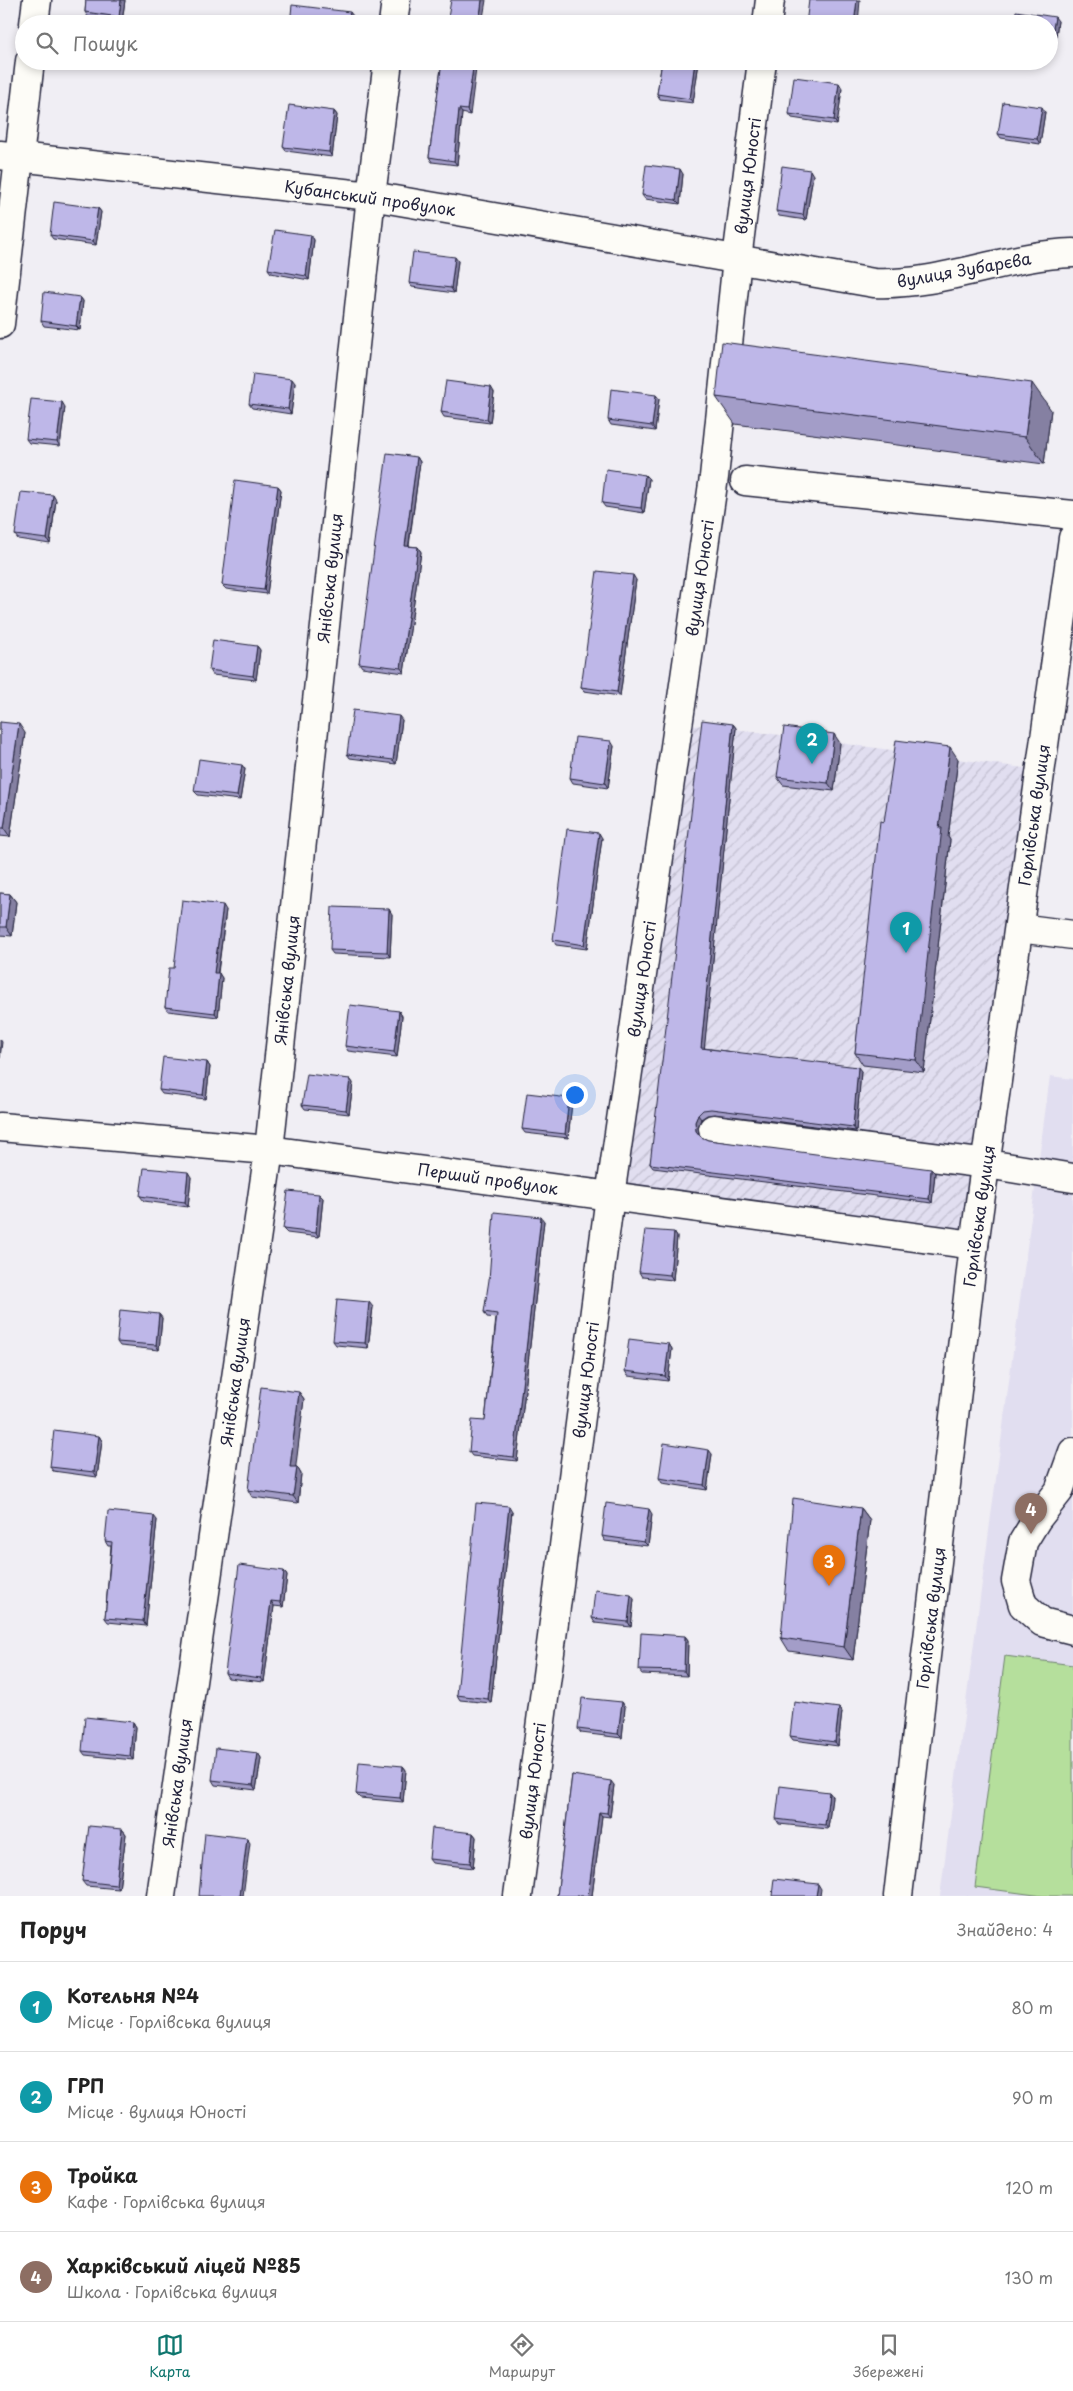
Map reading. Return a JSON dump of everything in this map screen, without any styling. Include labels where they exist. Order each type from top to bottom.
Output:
[{"type":"street","points":[[35,15],[37,0]]},
{"type":"street","points":[[394,15],[396,0]]},
{"type":"street","points":[[768,15],[770,0]]},
{"type":"street","points":[[0,324],[9,156],[28,70]]},
{"type":"street","name":"Янівська вулиця","points":[[161,1896],[269,1150],[371,196],[387,70]]},
{"type":"street","name":"вулиця Юності","points":[[518,1896],[610,1196],[714,478],[737,259],[761,70]]},
{"type":"street","name":"Кубанський провулок","points":[[9,156],[371,196],[737,259]]},
{"type":"street","name":"вулиця Зубарєва","points":[[737,259],[874,283],[897,284],[921,282],[1023,258],[1073,253]]},
{"type":"street","points":[[745,480],[1073,515]]},
{"type":"street","name":"Горлівська вулиця","points":[[898,1896],[974,1245],[987,1164],[1039,770],[1071,569],[1073,538]]},
{"type":"street","points":[[1019,928],[1073,935]]},
{"type":"street","name":"Перший провулок","points":[[0,1127],[269,1150],[974,1245]]},
{"type":"street","points":[[713,1129],[987,1164],[1073,1178]]},
{"type":"street","points":[[1073,1452],[1059,1490],[1037,1519],[1023,1542],[1016,1581],[1023,1605],[1042,1622],[1073,1630]]},
{"type":"shaded area","points":[[705,725],[1039,770],[974,1245],[610,1196],[679,727]]},
{"type":"shaded area","points":[[1050,1076],[1073,1079],[1073,1896],[940,1896]]},
{"type":"green space","points":[[1005,1656],[1073,1665],[1073,1896],[1043,1896],[975,1887]]},
{"type":"building","points":[[86,0],[121,0],[119,15],[85,12]]},
{"type":"building","points":[[451,0],[482,0],[480,15],[448,15]]},
{"type":"building","points":[[809,0],[857,0],[855,15],[807,15]]},
{"type":"building","points":[[292,5],[350,12],[350,15],[291,15]]},
{"type":"building","points":[[1016,11],[1042,15],[1015,15]]},
{"type":"building","points":[[441,70],[473,70],[467,110],[459,109],[454,161],[429,157]]},
{"type":"building","points":[[661,70],[694,70],[690,99],[657,94]]},
{"type":"building","points":[[794,77],[839,83],[834,120],[789,114]]},
{"type":"building","points":[[1003,102],[1042,107],[1037,139],[998,134]]},
{"type":"building","points":[[289,105],[334,111],[329,152],[283,147]]},
{"type":"building","points":[[646,165],[680,169],[676,200],[642,195]]},
{"type":"building","points":[[782,166],[810,170],[803,215],[776,211]]},
{"type":"building","points":[[54,202],[98,208],[93,241],[50,235]]},
{"type":"building","points":[[275,230],[311,235],[306,276],[268,269]]},
{"type":"building","points":[[413,252],[455,257],[451,288],[409,283]]},
{"type":"building","points":[[44,292],[80,297],[76,326],[41,321]]},
{"type":"building","points":[[722,342],[1032,383],[1025,437],[716,397]]},
{"type":"building","points":[[253,374],[292,379],[288,409],[249,404]]},
{"type":"building","points":[[446,381],[491,387],[487,419],[441,412]]},
{"type":"building","points":[[611,389],[656,395],[652,426],[608,420]]},
{"type":"building","points":[[31,399],[62,402],[57,442],[26,439]]},
{"type":"building","points":[[387,453],[417,457],[405,546],[418,547],[401,668],[359,663]]},
{"type":"building","points":[[606,469],[645,475],[641,508],[602,503]]},
{"type":"building","points":[[235,480],[278,486],[264,590],[222,585]]},
{"type":"building","points":[[21,492],[53,495],[47,539],[15,535]]},
{"type":"building","points":[[597,571],[633,575],[617,692],[581,687]]},
{"type":"building","points":[[213,640],[257,646],[253,676],[209,670]]},
{"type":"building","points":[[353,710],[399,716],[393,760],[347,754]]},
{"type":"building","points":[[702,720],[733,724],[701,1048],[858,1067],[853,1127],[711,1109],[703,1110],[698,1115],[695,1122],[696,1131],[701,1137],[708,1140],[931,1169],[929,1199],[650,1164]]},
{"type":"building","points":[[0,722],[19,724],[4,828],[0,828]]},
{"type":"building","points":[[784,727],[834,734],[828,783],[777,777]]},
{"type":"building","points":[[575,737],[611,741],[605,783],[570,778]]},
{"type":"building","points":[[896,740],[950,747],[939,828],[942,828],[916,1060],[855,1053],[880,821],[884,822]]},
{"type":"building","points":[[199,759],[242,765],[237,796],[194,791]]},
{"type":"building","points":[[567,829],[599,833],[584,945],[553,940]]},
{"type":"building","points":[[0,893],[10,894],[6,927],[0,927]]},
{"type":"building","points":[[182,900],[223,905],[214,973],[219,973],[215,1013],[165,1007],[169,968],[174,968]]},
{"type":"building","points":[[332,907],[389,909],[387,952],[330,950]]},
{"type":"building","points":[[350,1005],[399,1011],[394,1052],[345,1046]]},
{"type":"building","points":[[163,1057],[207,1062],[203,1095],[159,1090]]},
{"type":"building","points":[[307,1074],[350,1079],[346,1110],[302,1105]]},
{"type":"building","points":[[527,1093],[569,1098],[565,1134],[522,1129]]},
{"type":"building","points":[[144,1168],[188,1172],[185,1202],[140,1196]]},
{"type":"building","points":[[288,1191],[319,1194],[316,1233],[283,1229]]},
{"type":"building","points":[[494,1212],[541,1217],[514,1457],[469,1452],[472,1420],[485,1421],[497,1314],[484,1312],[489,1280]]},
{"type":"building","points":[[645,1230],[674,1232],[670,1275],[639,1272]]},
{"type":"building","points":[[337,1299],[369,1302],[365,1343],[333,1341]]},
{"type":"building","points":[[120,1310],[159,1314],[156,1345],[117,1342]]},
{"type":"building","points":[[629,1339],[669,1344],[665,1376],[625,1371]]},
{"type":"building","points":[[261,1387],[299,1392],[290,1467],[297,1467],[293,1496],[248,1490]]},
{"type":"building","points":[[54,1430],[99,1436],[94,1472],[50,1467]]},
{"type":"building","points":[[664,1443],[709,1450],[704,1485],[659,1478]]},
{"type":"building","points":[[793,1498],[861,1508],[844,1647],[781,1638]]},
{"type":"building","points":[[476,1503],[509,1506],[488,1699],[457,1695]]},
{"type":"building","points":[[606,1503],[649,1509],[644,1542],[602,1536]]},
{"type":"building","points":[[108,1511],[154,1516],[143,1621],[105,1618],[112,1542],[105,1541]]},
{"type":"building","points":[[239,1565],[284,1571],[280,1602],[271,1601],[261,1678],[225,1673]]},
{"type":"building","points":[[595,1590],[631,1595],[628,1622],[592,1618]]},
{"type":"building","points":[[641,1633],[685,1636],[684,1671],[639,1670]]},
{"type":"building","points":[[582,1698],[622,1702],[618,1734],[578,1729]]},
{"type":"building","points":[[794,1702],[839,1708],[835,1742],[790,1736]]},
{"type":"building","points":[[85,1717],[133,1722],[130,1756],[82,1751]]},
{"type":"building","points":[[216,1748],[258,1753],[253,1785],[212,1780]]},
{"type":"building","points":[[359,1762],[403,1766],[400,1798],[356,1794]]},
{"type":"building","points":[[572,1775],[611,1781],[607,1813],[599,1812],[588,1896],[557,1896]]},
{"type":"building","points":[[780,1786],[829,1792],[825,1825],[776,1819]]},
{"type":"building","points":[[89,1826],[122,1829],[116,1885],[82,1881]]},
{"type":"building","points":[[432,1828],[473,1833],[470,1863],[429,1859]]},
{"type":"building","points":[[205,1833],[247,1838],[240,1896],[199,1896]]},
{"type":"building","points":[[774,1879],[818,1884],[816,1896],[772,1896]]},
{"type":"place","name":"ГРП","points":[[812,764]]},
{"type":"place","name":"Котельня №4","points":[[906,953]]},
{"type":"place","name":"Харківський ліцей №85","points":[[1031,1534]]},
{"type":"place","name":"Тройка","points":[[829,1586]]}]
